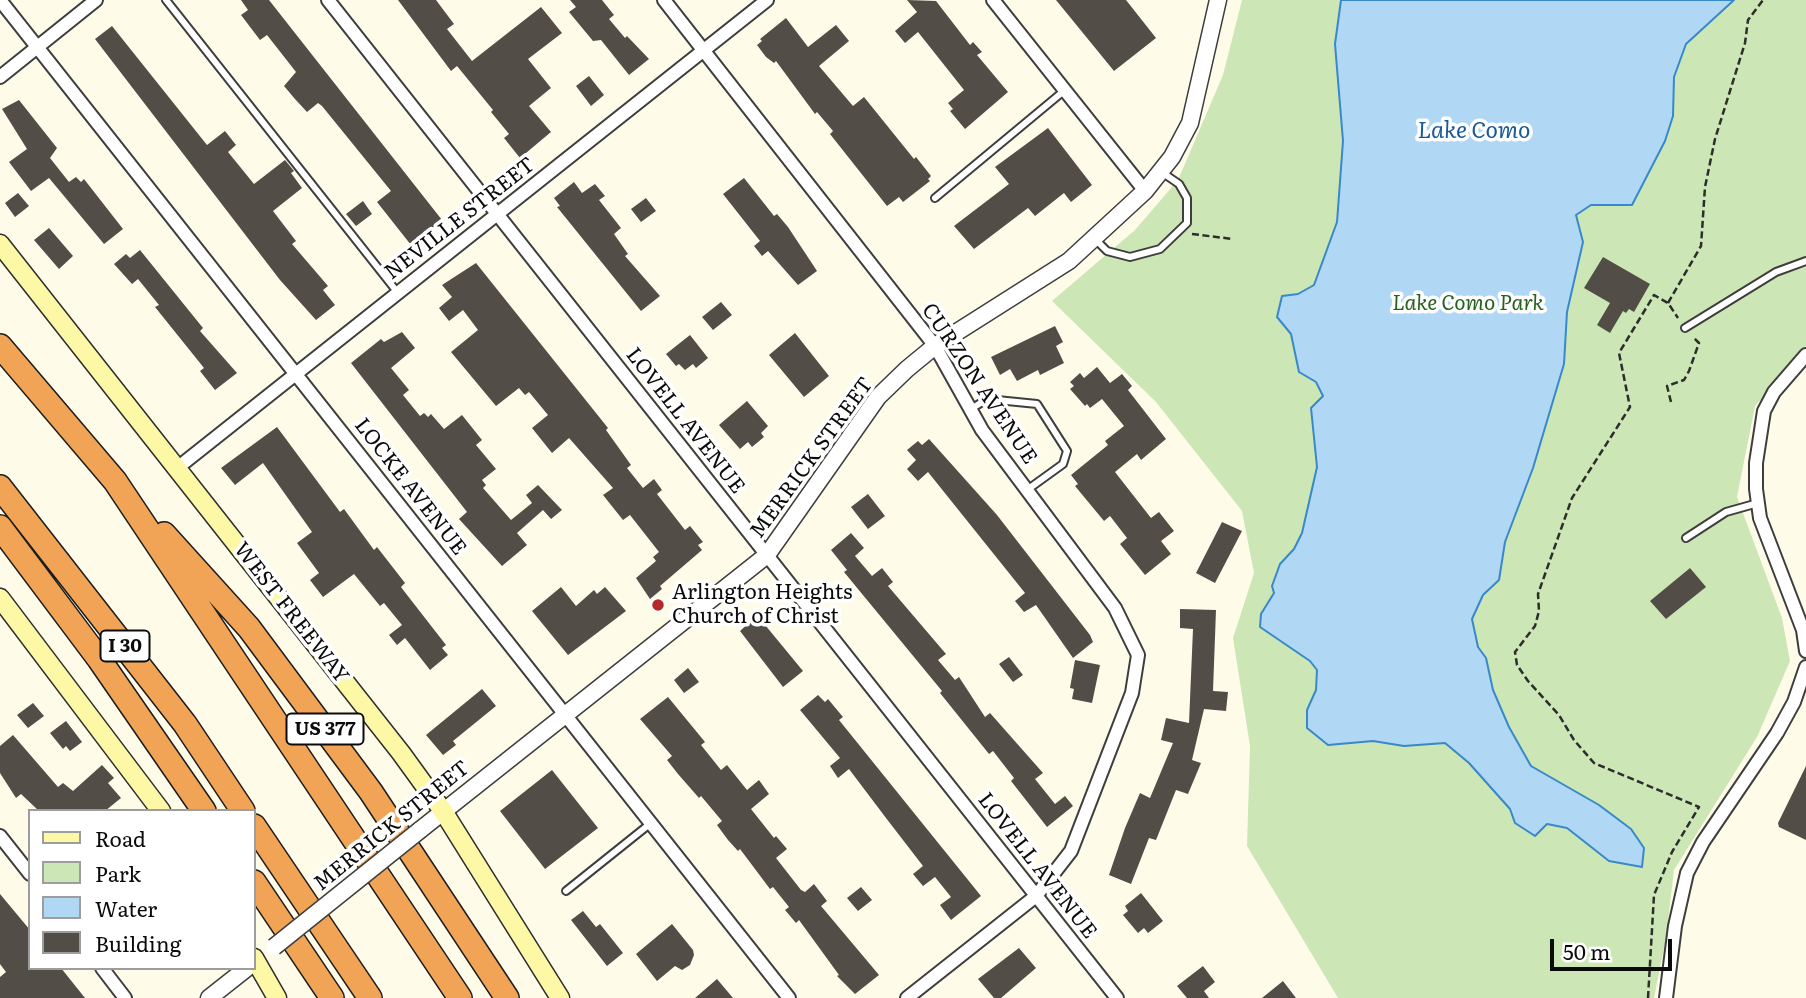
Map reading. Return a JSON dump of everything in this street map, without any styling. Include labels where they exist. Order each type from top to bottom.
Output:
[{"type":"highway","points":[[0,346],[115,481],[460,998]]},
{"type":"highway","name":"US 377","points":[[115,481],[258,638],[372,792],[507,998]]},
{"type":"highway","name":"I 30","points":[[0,487],[185,724],[242,809]]},
{"type":"highway","points":[[0,527],[99,659],[203,809]]},
{"type":"highway","points":[[256,829],[370,998]]},
{"type":"highway","points":[[256,885],[332,998]]},
{"type":"highway","points":[[316,974],[327,998]]},
{"type":"main road","name":"WEST FREEWAY","points":[[0,244],[443,811],[560,998]]},
{"type":"main road","points":[[0,598],[159,809]]},
{"type":"main road","points":[[256,968],[277,998]]},
{"type":"street","name":"LOCKE AVENUE","points":[[0,0],[789,998]]},
{"type":"street","points":[[0,77],[96,0]]},
{"type":"street","name":"LOVELL AVENUE","points":[[328,0],[1117,998]]},
{"type":"street","name":"CURZON AVENUE","points":[[664,0],[935,346],[982,430],[1115,608],[1138,655],[1132,693],[1071,851],[1036,896],[907,998]]},
{"type":"street","name":"NEVILLE STREET","points":[[176,469],[767,0]]},
{"type":"street","points":[[993,0],[1145,191]]},
{"type":"street","name":"MERRICK STREET","points":[[256,959],[767,555],[878,397],[935,346],[1041,279],[1095,239],[1145,191],[1172,157],[1190,122],[1218,0]]},
{"type":"street","points":[[1806,355],[1774,392],[1764,411],[1756,463],[1760,518],[1803,630],[1806,650]]},
{"type":"street","points":[[1666,998],[1675,926],[1687,873],[1703,842],[1777,733],[1794,702],[1806,667]]},
{"type":"street","points":[[0,836],[28,871]]},
{"type":"street","points":[[104,970],[125,998]]},
{"type":"street","name":"MERRICK STREET","points":[[209,998],[242,970]]},
{"type":"lane","points":[[166,0],[398,293]]},
{"type":"lane","points":[[935,198],[1065,90]]},
{"type":"lane","points":[[1095,239],[1107,251],[1130,257],[1160,249],[1186,223],[1187,198],[1179,184],[1161,171]]},
{"type":"lane","points":[[1685,328],[1776,272],[1806,261]]},
{"type":"lane","points":[[971,409],[987,400],[1037,404],[1067,451],[1063,464],[1027,490]]},
{"type":"lane","points":[[1686,538],[1726,512],[1758,503]]},
{"type":"lane","points":[[566,891],[651,823]]},
{"type":"path","points":[[1668,303],[1701,246],[1705,187],[1715,139],[1745,43],[1748,20],[1763,0]]},
{"type":"path","points":[[1178,231],[1233,239]]},
{"type":"path","points":[[1648,998],[1654,895],[1672,852],[1699,807],[1594,763],[1574,740],[1559,715],[1528,681],[1517,665],[1515,652],[1535,626],[1539,611],[1538,594],[1573,498],[1630,407],[1619,353],[1654,295],[1668,303],[1699,343],[1684,380],[1667,386],[1671,402]]},
{"type":"green space","name":"Lake Como Park","points":[[1242,0],[1806,0],[1806,350],[1755,406],[1737,497],[1782,618],[1790,661],[1757,737],[1674,870],[1666,938],[1654,998],[1338,998],[1247,846],[1250,746],[1233,638],[1254,573],[1242,511],[1156,402],[1052,301],[1135,230],[1178,180],[1223,75]]},
{"type":"water","name":"Lake Como","points":[[1341,0],[1734,0],[1686,44],[1674,77],[1673,116],[1665,141],[1632,205],[1591,205],[1576,215],[1583,242],[1567,312],[1564,364],[1533,468],[1505,542],[1499,580],[1483,595],[1472,619],[1478,647],[1486,658],[1493,690],[1509,727],[1531,766],[1599,805],[1631,829],[1644,848],[1642,867],[1609,861],[1567,828],[1547,824],[1535,836],[1515,823],[1510,809],[1469,763],[1445,743],[1404,746],[1373,741],[1328,745],[1307,728],[1307,710],[1316,690],[1317,670],[1310,661],[1260,627],[1261,614],[1274,593],[1272,586],[1280,564],[1294,549],[1302,533],[1317,467],[1311,408],[1323,396],[1316,382],[1299,372],[1291,334],[1277,317],[1282,296],[1298,294],[1314,285],[1337,222],[1343,141],[1335,44]]},
{"type":"building","points":[[241,0],[269,0],[442,220],[411,245],[377,202],[391,191],[322,106],[318,103],[307,112],[284,86],[296,72],[267,35],[260,40],[241,15],[248,10]]},
{"type":"building","points":[[398,0],[436,0],[454,24],[447,29],[472,61],[541,7],[562,33],[528,59],[551,88],[529,106],[551,132],[520,158],[504,138],[509,134],[491,112],[493,110],[457,66],[451,71]]},
{"type":"building","points":[[570,0],[602,0],[614,15],[609,19],[625,38],[627,36],[649,59],[629,75],[601,40],[593,41],[569,12],[576,7]]},
{"type":"building","points":[[907,0],[936,1],[970,45],[973,42],[982,52],[977,55],[1008,92],[965,129],[950,111],[953,109],[948,103],[964,90],[918,32],[905,43],[895,31],[917,12]]},
{"type":"building","points":[[1056,0],[1126,0],[1156,38],[1114,71]]},
{"type":"building","points":[[786,18],[808,47],[836,25],[849,41],[819,66],[853,106],[864,97],[931,176],[928,179],[930,181],[903,202],[899,197],[887,206],[830,134],[833,131],[817,112],[815,114],[776,61],[774,63],[766,57],[757,45],[762,41],[760,39]]},
{"type":"building","points":[[112,26],[207,145],[225,131],[236,145],[228,152],[254,184],[285,160],[294,171],[291,173],[302,188],[273,211],[296,241],[292,244],[328,286],[323,290],[335,305],[316,320],[280,280],[95,39]]},
{"type":"building","points":[[589,76],[604,95],[591,106],[576,86]]},
{"type":"building","points":[[19,100],[57,148],[50,158],[69,182],[76,177],[81,182],[84,179],[123,229],[104,244],[49,178],[31,191],[9,162],[27,149],[2,109]]},
{"type":"building","points":[[1048,128],[1092,185],[1071,202],[1064,193],[1035,216],[1028,208],[974,249],[954,226],[1009,184],[995,167]]},
{"type":"building","points":[[744,178],[774,216],[777,214],[788,227],[817,271],[798,285],[768,251],[762,256],[754,246],[760,241],[723,194]]},
{"type":"building","points":[[574,182],[582,193],[595,184],[605,196],[599,200],[621,228],[614,234],[628,254],[625,256],[660,296],[641,311],[557,207],[560,206],[554,198]]},
{"type":"building","points":[[18,193],[29,206],[15,217],[5,203]]},
{"type":"building","points":[[646,198],[656,211],[641,222],[631,209]]},
{"type":"building","points":[[363,201],[372,214],[356,226],[346,214]]},
{"type":"building","points":[[49,228],[73,256],[59,269],[34,240]]},
{"type":"building","points":[[140,250],[203,328],[200,331],[237,373],[215,390],[200,371],[204,368],[155,307],[159,305],[138,279],[132,284],[114,264],[126,254],[130,258]]},
{"type":"building","points":[[1603,257],[1650,284],[1634,312],[1629,309],[1626,313],[1623,311],[1610,333],[1597,325],[1610,303],[1584,288]]},
{"type":"building","points":[[476,263],[608,428],[606,430],[631,465],[627,468],[643,488],[654,479],[662,490],[657,494],[685,530],[690,526],[703,542],[698,545],[702,550],[660,586],[662,589],[650,599],[636,578],[656,561],[653,557],[659,552],[630,515],[623,520],[603,495],[613,488],[569,438],[552,453],[532,428],[548,415],[529,392],[525,395],[519,388],[496,406],[451,352],[478,330],[463,310],[449,321],[439,308],[452,297],[442,285]]},
{"type":"building","points":[[721,302],[732,315],[713,330],[702,317]]},
{"type":"building","points":[[1055,326],[1063,342],[1056,346],[1064,363],[1040,375],[1038,370],[1017,381],[1010,369],[1000,375],[991,357]]},
{"type":"building","points":[[402,332],[415,348],[391,368],[409,390],[403,395],[420,416],[424,413],[428,417],[431,414],[444,429],[462,415],[482,440],[476,445],[496,469],[482,480],[486,485],[483,488],[511,520],[532,503],[526,495],[538,485],[562,510],[551,519],[543,510],[517,533],[527,545],[502,566],[459,519],[467,512],[351,363],[381,339],[384,342]]},
{"type":"building","points":[[795,333],[829,376],[804,397],[769,355]]},
{"type":"building","points":[[690,335],[708,358],[696,368],[693,364],[685,370],[679,364],[676,366],[666,354]]},
{"type":"building","points":[[1097,367],[1110,383],[1122,374],[1132,386],[1128,390],[1166,439],[1141,460],[1137,454],[1115,472],[1151,518],[1159,512],[1174,531],[1161,541],[1171,554],[1145,575],[1120,544],[1127,538],[1110,516],[1104,521],[1075,486],[1078,484],[1071,475],[1108,445],[1105,441],[1124,426],[1102,399],[1090,408],[1070,389],[1074,386],[1070,382],[1080,373],[1084,378]]},
{"type":"building","points":[[747,401],[768,426],[761,433],[764,437],[752,447],[748,442],[740,449],[719,425]]},
{"type":"building","points":[[277,427],[340,512],[344,509],[374,550],[377,547],[405,583],[401,587],[446,645],[442,648],[448,655],[430,670],[405,638],[397,645],[389,635],[402,625],[384,603],[380,606],[354,574],[323,597],[310,580],[319,573],[297,543],[312,532],[263,463],[235,485],[221,468]]},
{"type":"building","points":[[929,439],[997,515],[1090,635],[1093,642],[1073,658],[1036,605],[1024,612],[1015,601],[1025,593],[928,472],[918,481],[907,469],[916,460],[907,450],[918,441],[922,445]]},
{"type":"building","points":[[868,494],[885,516],[868,529],[851,507]]},
{"type":"building","points":[[1222,522],[1242,531],[1215,583],[1196,573]]},
{"type":"building","points":[[851,533],[864,548],[855,556],[872,576],[882,568],[893,582],[888,586],[946,654],[938,660],[955,680],[959,677],[985,717],[990,713],[1043,773],[1035,779],[1055,804],[1065,796],[1073,806],[1047,827],[1011,781],[1014,778],[993,751],[989,754],[940,693],[942,691],[844,572],[847,570],[831,550]]},
{"type":"building","points":[[1690,568],[1706,587],[1666,619],[1650,601]]},
{"type":"building","points":[[561,587],[576,606],[594,590],[597,594],[605,587],[626,611],[568,655],[532,611]]},
{"type":"building","points":[[1180,609],[1216,610],[1213,691],[1228,692],[1226,711],[1204,709],[1192,760],[1201,763],[1188,794],[1176,790],[1156,840],[1149,838],[1131,884],[1109,875],[1125,828],[1140,793],[1150,798],[1173,743],[1161,740],[1166,718],[1189,723],[1193,629],[1180,628]]},
{"type":"building","points":[[761,620],[803,671],[783,687],[740,631],[750,622],[754,626]]},
{"type":"building","points":[[1009,657],[1023,675],[1013,682],[999,664]]},
{"type":"building","points":[[1075,660],[1100,665],[1092,703],[1072,699],[1074,689],[1070,688]]},
{"type":"building","points":[[688,668],[699,682],[684,693],[674,680]]},
{"type":"building","points":[[482,689],[496,706],[453,741],[456,745],[443,755],[426,735]]},
{"type":"building","points":[[818,695],[825,702],[828,699],[843,717],[839,720],[981,896],[951,920],[940,905],[951,897],[935,877],[923,886],[913,874],[923,866],[849,769],[838,778],[830,766],[840,758],[800,710]]},
{"type":"building","points":[[668,697],[705,742],[701,745],[721,770],[727,765],[747,790],[759,780],[769,794],[751,809],[774,838],[776,836],[787,849],[776,858],[801,890],[805,892],[814,884],[827,901],[821,906],[879,975],[855,994],[837,976],[839,975],[799,920],[796,923],[785,910],[789,907],[773,887],[770,889],[740,849],[738,851],[728,840],[717,825],[722,821],[678,774],[667,760],[672,756],[640,719]]},
{"type":"building","points":[[33,703],[44,716],[28,728],[17,715]]},
{"type":"building","points":[[66,721],[82,742],[70,751],[66,746],[63,749],[50,733]]},
{"type":"building","points":[[13,735],[58,787],[63,783],[73,791],[102,765],[114,778],[108,783],[121,798],[107,809],[37,809],[21,794],[16,798],[0,773],[0,746]]},
{"type":"building","points":[[1806,766],[1806,840],[1779,827],[1778,823]]},
{"type":"building","points":[[552,770],[598,828],[545,869],[500,811]]},
{"type":"building","points":[[861,887],[872,900],[858,911],[847,898]]},
{"type":"building","points":[[1141,893],[1163,921],[1148,933],[1144,928],[1138,933],[1123,915],[1128,911],[1125,906]]},
{"type":"building","points":[[0,894],[28,928],[28,970],[63,970],[85,998],[0,998],[0,977],[6,972],[0,964]]},
{"type":"building","points":[[583,911],[596,927],[600,924],[623,953],[607,966],[571,920]]},
{"type":"building","points":[[672,924],[694,955],[690,965],[682,970],[675,966],[657,981],[636,954]]},
{"type":"building","points":[[1019,948],[1036,968],[1001,998],[994,998],[978,979]]},
{"type":"building","points":[[1203,966],[1215,982],[1204,991],[1209,998],[1187,998],[1177,986]]},
{"type":"building","points":[[717,979],[733,998],[695,998]]},
{"type":"building","points":[[1283,981],[1296,998],[1262,998]]},
{"type":"place","name":"Arlington Heights Church of Christ","points":[[658,605]]}]
